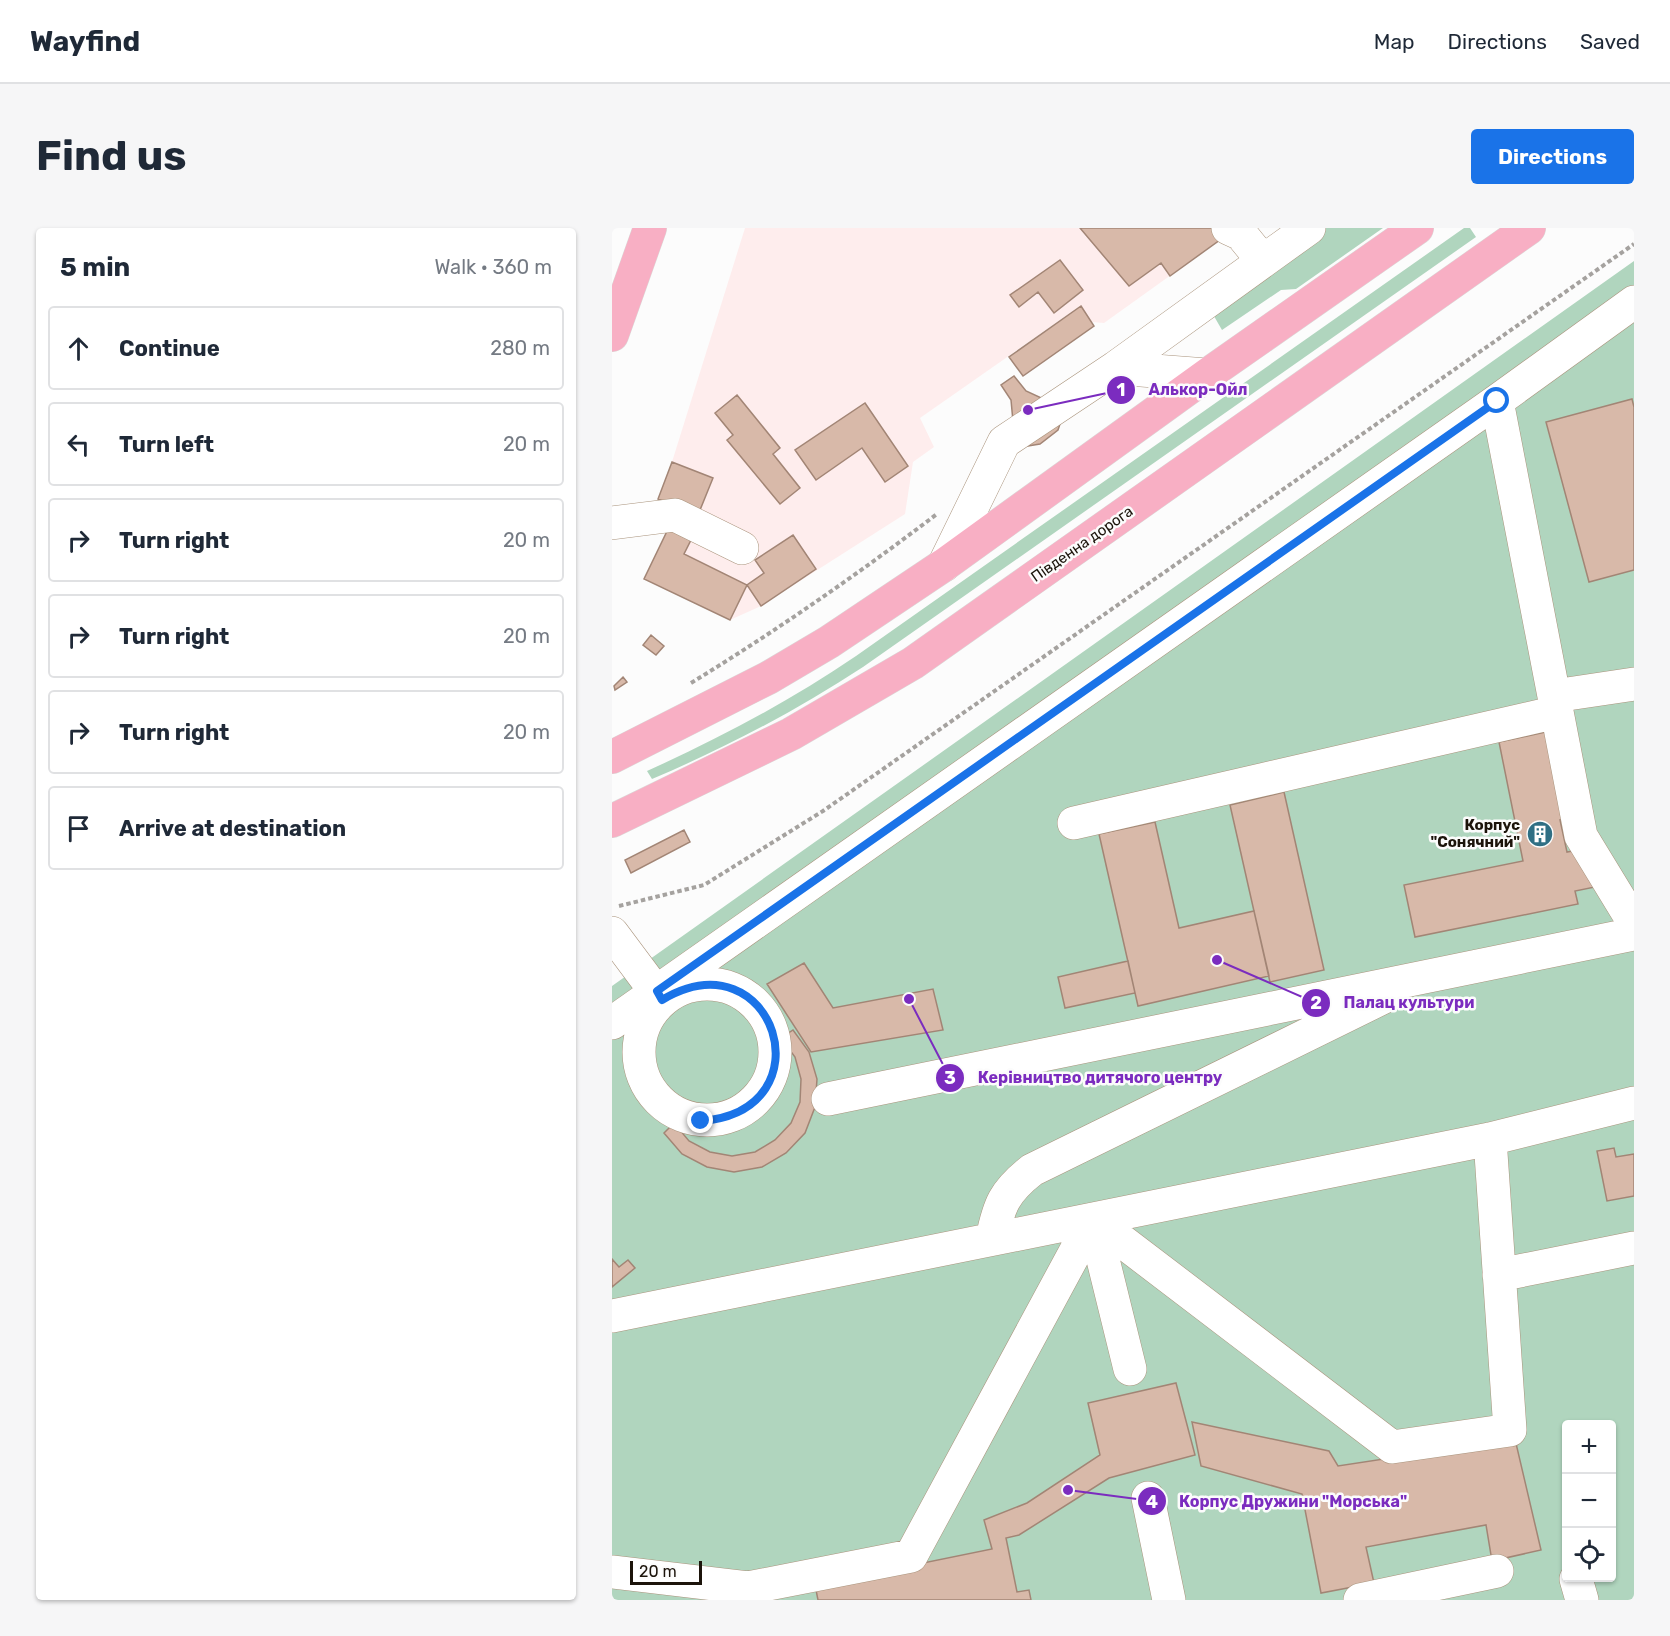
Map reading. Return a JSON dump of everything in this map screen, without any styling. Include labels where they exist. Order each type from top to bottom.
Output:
[{"type":"main road","points":[[612,335],[650,228]]},
{"type":"main road","points":[[612,758],[768,678],[944,566],[1207,375],[1417,228]]},
{"type":"main road","name":"Південна дорога","points":[[612,821],[791,734],[913,663],[1495,238],[1529,228]]},
{"type":"street","points":[[1228,228],[1241,234],[1263,261]]},
{"type":"street","points":[[944,566],[1004,442],[1115,368],[1310,228]]},
{"type":"street","points":[[612,1023],[659,996],[1634,302]]},
{"type":"street","points":[[1115,368],[1207,375]]},
{"type":"street","points":[[1497,401],[1581,836],[1634,923]]},
{"type":"street","points":[[612,523],[675,515],[742,548]]},
{"type":"street","points":[[1074,823],[1634,684]]},
{"type":"street","points":[[612,933],[659,996]]},
{"type":"street","points":[[828,1099],[1634,934]]},
{"type":"street","points":[[992,1239],[1002,1200],[1015,1184],[1032,1170],[1426,977]]},
{"type":"street","points":[[704,984],[726,986],[746,996],[762,1011],[773,1030],[776,1053],[772,1075],[762,1095],[746,1110],[724,1119],[701,1121],[679,1115],[669,1109],[660,1102],[646,1084],[639,1062],[639,1039],[659,996],[682,988],[704,984]]},
{"type":"street","points":[[1490,1149],[1634,1102]]},
{"type":"street","points":[[612,1316],[1093,1219],[1634,1125]]},
{"type":"street","points":[[1093,1219],[1392,1447],[1510,1430],[1490,1149]]},
{"type":"street","points":[[1093,1219],[1130,1369]]},
{"type":"street","points":[[612,1572],[748,1588],[911,1556],[1093,1219]]},
{"type":"street","points":[[1499,1275],[1634,1248]]},
{"type":"street","points":[[1148,1498],[1169,1600]]},
{"type":"street","points":[[1360,1600],[1497,1571]]},
{"type":"path","points":[[612,908],[704,885],[823,811],[1634,244]]},
{"type":"path","points":[[683,688],[744,651],[890,549],[944,508]]},
{"type":"shaded area","points":[[745,228],[1220,228],[1231,232],[1104,323],[1092,322],[1080,306],[920,418],[934,447],[913,462],[905,514],[761,606],[730,620],[644,579],[679,508],[658,499],[672,462]]},
{"type":"green space","points":[[1326,228],[1383,228],[1296,289],[1281,290],[1222,330],[1211,311]]},
{"type":"green space","points":[[1464,228],[1470,228],[1476,237],[863,667],[760,728],[652,779],[647,771],[754,718],[856,656]]},
{"type":"green space","points":[[1634,261],[1634,1600],[612,1600],[612,986]]},
{"type":"building","points":[[1080,228],[1220,228],[1231,232],[1170,276],[1161,263],[1129,286]]},
{"type":"building","points":[[1060,260],[1083,290],[1054,313],[1038,292],[1019,307],[1010,295]]},
{"type":"building","points":[[1081,306],[1094,326],[1023,376],[1009,357]]},
{"type":"building","points":[[1014,376],[1026,391],[1065,409],[1058,430],[1040,444],[1028,446],[1015,443],[1011,400],[1001,385]]},
{"type":"building","points":[[737,395],[780,448],[773,454],[800,488],[780,504],[727,440],[733,435],[715,413]]},
{"type":"building","points":[[1632,399],[1634,407],[1634,570],[1589,582],[1546,422]]},
{"type":"building","points":[[865,403],[908,466],[885,482],[862,448],[816,480],[795,450]]},
{"type":"building","points":[[672,462],[713,478],[698,515],[658,499]]},
{"type":"building","points":[[670,525],[693,536],[684,554],[747,585],[730,620],[644,579]]},
{"type":"building","points":[[793,535],[816,569],[761,606],[747,585],[764,573],[755,560]]},
{"type":"building","points":[[651,635],[664,646],[656,655],[643,645]]},
{"type":"building","points":[[623,677],[627,682],[615,690],[614,686]]},
{"type":"building","name":"Корпус \"Сонячний\"","points":[[1550,731],[1567,819],[1560,820],[1567,852],[1587,848],[1595,887],[1575,891],[1578,904],[1415,937],[1404,885],[1523,861],[1499,742]]},
{"type":"building","points":[[1284,792],[1324,970],[1270,982],[1230,805]]},
{"type":"building","points":[[1155,822],[1179,928],[1254,911],[1269,976],[1138,1006],[1099,834]]},
{"type":"building","points":[[684,830],[690,842],[631,873],[625,860]]},
{"type":"building","points":[[1128,961],[1135,993],[1065,1008],[1058,977]]},
{"type":"building","points":[[804,963],[833,1008],[933,989],[943,1030],[811,1052],[767,984]]},
{"type":"building","points":[[793,1030],[809,1052],[817,1079],[815,1107],[805,1133],[786,1153],[762,1167],[734,1172],[707,1167],[682,1154],[664,1133],[674,1123],[689,1141],[710,1152],[732,1156],[755,1152],[775,1140],[791,1123],[800,1102],[801,1079],[795,1057],[781,1038]]},
{"type":"building","points":[[1614,1148],[1616,1157],[1634,1154],[1634,1196],[1607,1201],[1597,1151]]},
{"type":"building","points":[[612,1259],[619,1267],[628,1260],[635,1268],[612,1287]]},
{"type":"building","points":[[1176,1383],[1195,1455],[1109,1478],[1019,1535],[1006,1538],[1017,1592],[1029,1590],[1031,1600],[818,1600],[815,1585],[992,1549],[984,1520],[1027,1503],[1100,1455],[1088,1403]]},
{"type":"building","points":[[1192,1422],[1329,1451],[1338,1466],[1515,1439],[1541,1550],[1492,1561],[1486,1525],[1366,1547],[1374,1583],[1321,1593],[1302,1494],[1201,1466]]},
{"type":"place","name":"Алькор-Ойл","points":[[1028,410]]},
{"type":"place","name":"Корпус \"Сонячний\"","points":[[1540,834]]},
{"type":"place","name":"Палац культури","points":[[1217,960]]},
{"type":"place","name":"Керівництво дитячого центру","points":[[909,999]]},
{"type":"place","name":"Корпус Дружини \"Морська\"","points":[[1068,1490]]},
{"type":"route","points":[[701,1121],[724,1119],[746,1110],[762,1095],[772,1075],[776,1053],[773,1030],[762,1011],[746,996],[726,986],[704,984],[682,988],[662,1000],[657,991],[1497,401]]}]
